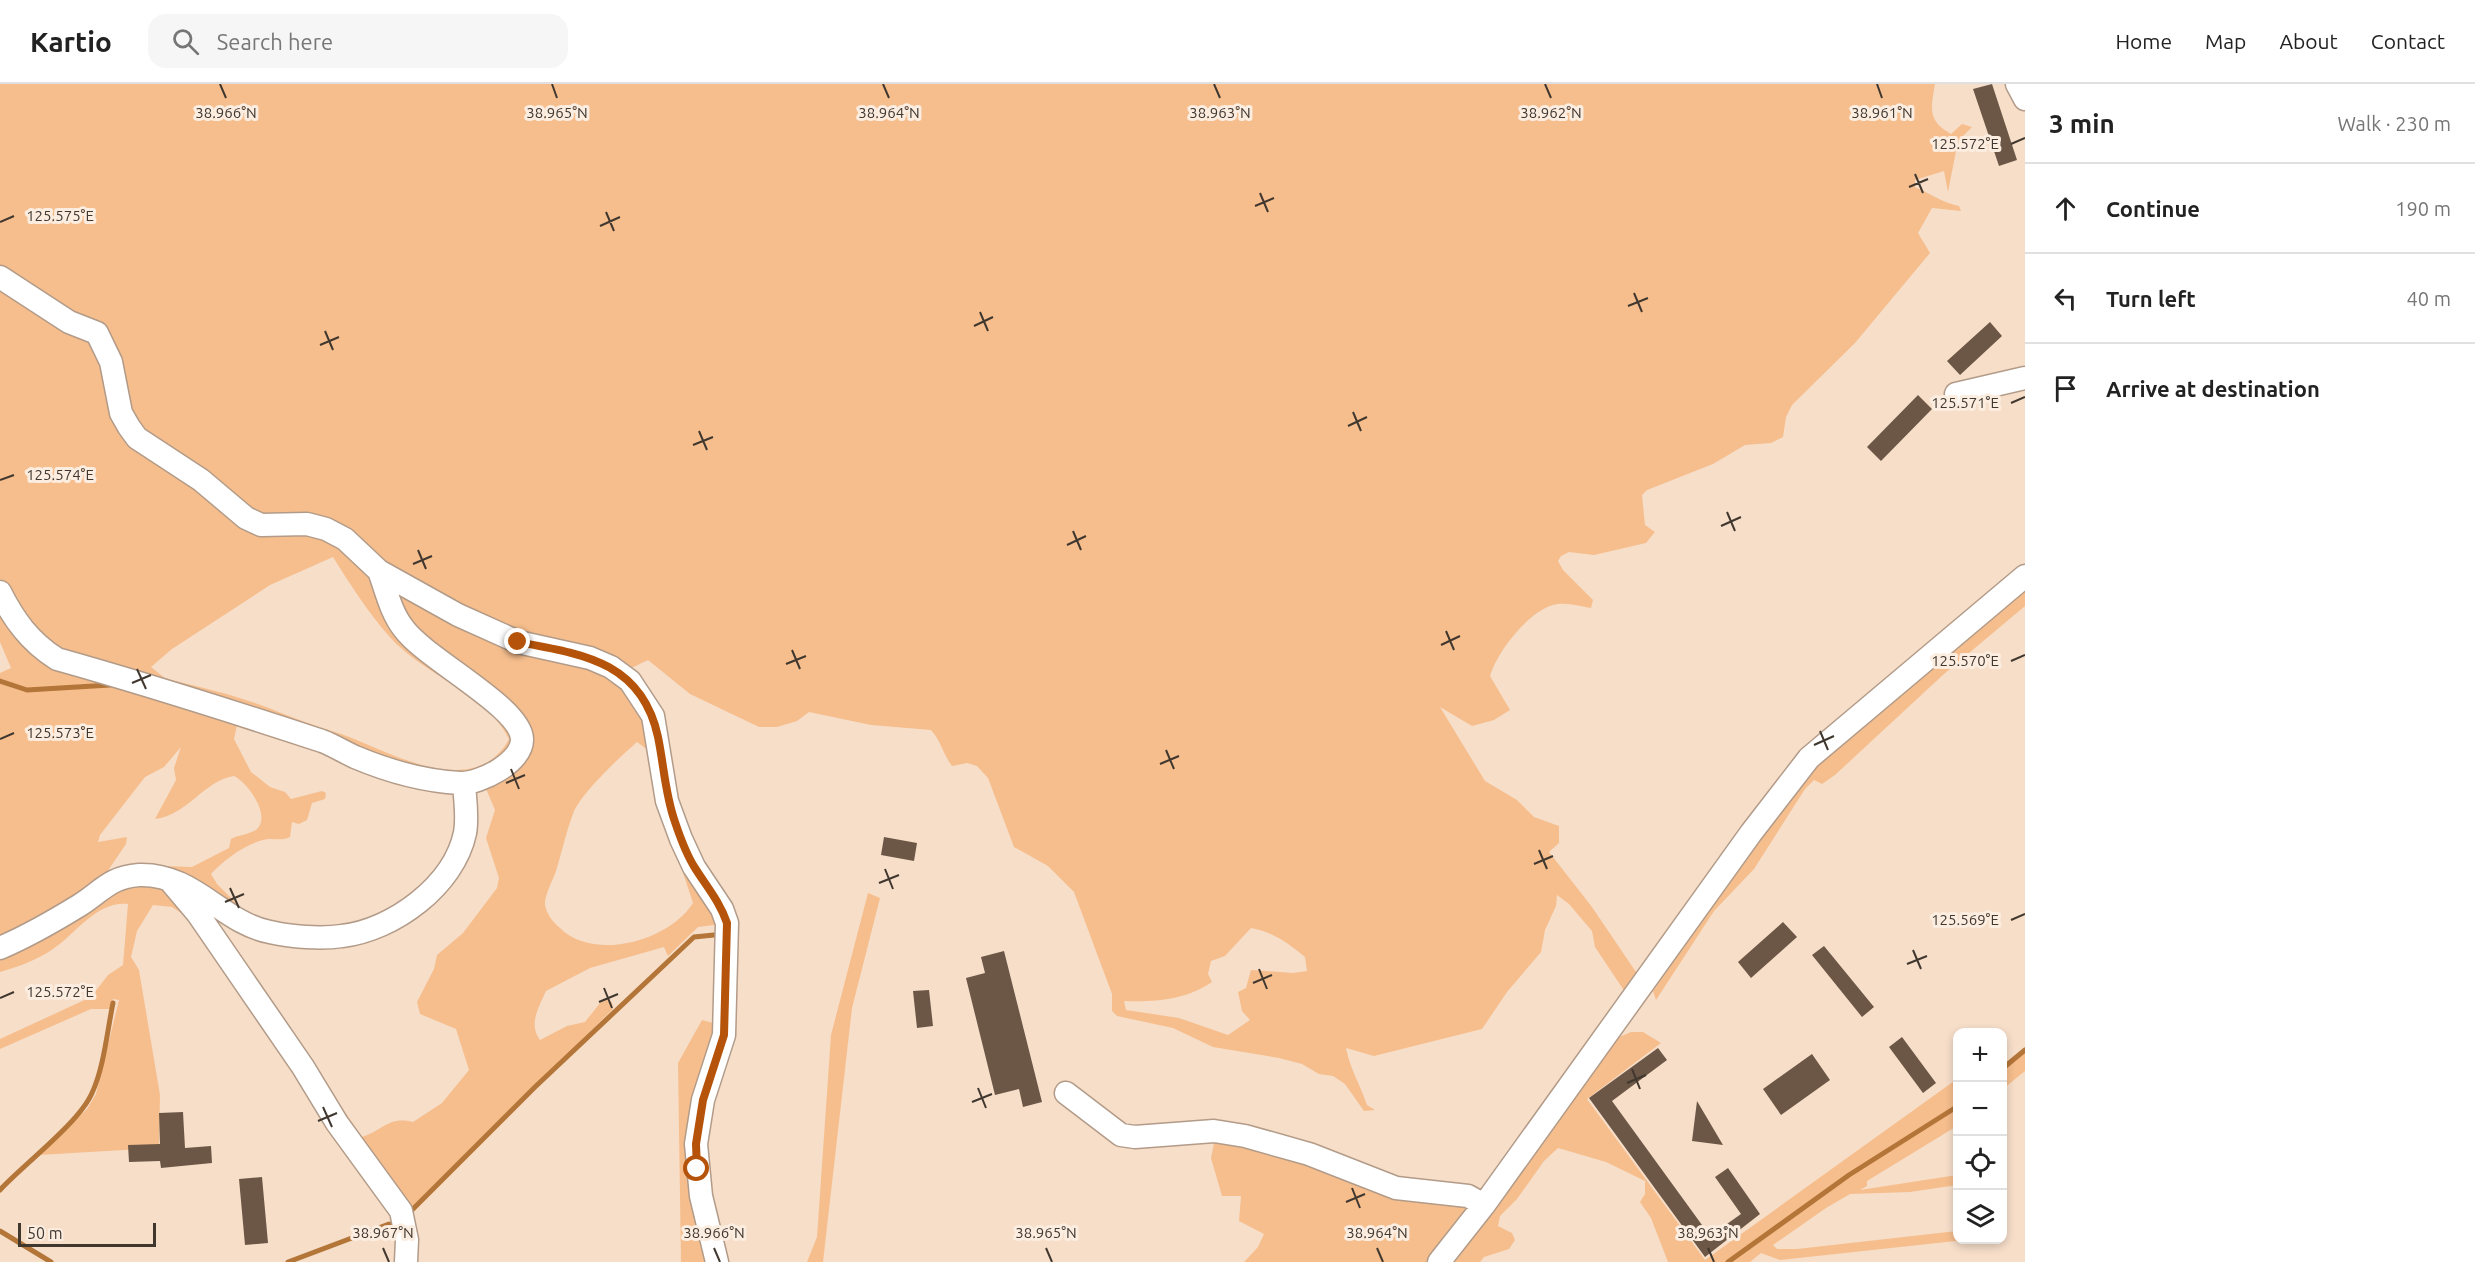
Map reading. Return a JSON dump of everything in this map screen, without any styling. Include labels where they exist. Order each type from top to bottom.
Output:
[{"type":"street","points":[[2017,84],[2025,99]]},
{"type":"street","points":[[0,277],[69,322],[97,333],[111,362],[121,413],[138,438],[201,480],[246,518],[261,525],[307,524],[326,529],[345,539],[379,571],[495,634],[518,642],[564,650],[611,667],[630,681],[653,716],[667,801],[678,830],[694,867],[713,893],[727,923],[724,1035],[703,1100],[696,1144],[701,1196],[717,1262]]},
{"type":"street","points":[[1956,393],[2025,378]]},
{"type":"street","points":[[0,592],[13,617],[26,634],[41,649],[57,658],[326,742],[381,767],[438,781],[464,783],[482,779],[506,764],[519,752],[522,738],[515,721],[498,704],[443,665],[403,629],[379,571]]},
{"type":"street","points":[[1439,1262],[1484,1205],[1751,833],[1809,758],[2025,576]]},
{"type":"street","points":[[0,948],[30,935],[83,903],[102,886],[121,878],[158,876],[192,888],[243,923],[270,933],[328,937],[344,936],[365,930],[398,915],[427,895],[455,858],[465,833],[464,783]]},
{"type":"street","points":[[171,881],[198,914],[303,1067],[347,1139],[401,1211],[407,1240],[406,1262]]},
{"type":"street","points":[[1066,1093],[1120,1135],[1135,1137],[1214,1131],[1245,1136],[1309,1154],[1396,1188],[1468,1196],[1484,1205]]},
{"type":"shaded area","points":[[0,84],[1935,84],[1932,113],[1938,124],[1951,134],[1962,124],[1972,127],[1958,141],[1948,192],[1944,171],[1915,180],[1915,187],[1942,201],[1959,206],[1961,211],[1932,208],[1918,233],[1930,253],[1855,343],[1792,405],[1786,417],[1783,437],[1771,443],[1745,445],[1713,464],[1647,490],[1642,495],[1645,525],[1655,532],[1646,543],[1594,555],[1569,552],[1561,556],[1558,561],[1563,570],[1593,600],[1591,608],[1565,604],[1550,606],[1531,617],[1514,635],[1499,656],[1490,676],[1510,710],[1494,720],[1472,726],[1440,707],[1485,781],[1517,800],[1534,817],[1559,826],[1559,843],[1549,852],[1592,907],[1640,978],[1627,995],[1595,947],[1592,931],[1569,904],[1557,895],[1556,906],[1545,930],[1541,952],[1507,992],[1482,1029],[1374,1056],[1346,1048],[1367,1105],[1375,1110],[1364,1111],[1345,1084],[1333,1076],[1319,1074],[1302,1064],[1213,1047],[1173,1028],[1117,1016],[1112,1011],[1112,994],[1074,892],[1048,866],[1014,847],[988,778],[977,766],[967,763],[952,766],[931,730],[871,725],[809,712],[797,721],[777,727],[759,727],[690,694],[648,660],[623,672],[519,639],[362,550],[262,522],[140,435],[114,361],[0,272]],"holes":[[[1251,928],[1266,932],[1292,947],[1305,957],[1307,971],[1293,973],[1251,970],[1246,988],[1238,992],[1242,1011],[1250,1020],[1228,1035],[1179,1018],[1126,1010],[1124,1001],[1170,999],[1192,993],[1212,982],[1208,974],[1211,961],[1225,956]]]},
{"type":"shaded area","points":[[0,281],[94,336],[118,414],[244,521],[306,528],[357,556],[383,599],[511,724],[514,749],[479,774],[438,775],[59,654],[17,614],[0,579]],"holes":[[[333,557],[392,640],[415,659],[475,699],[500,724],[509,739],[494,758],[475,767],[454,770],[431,767],[384,752],[256,703],[166,679],[151,667],[172,649],[270,585]]]},
{"type":"shaded area","points":[[2025,587],[2025,606],[1944,674],[1835,775],[1822,784],[1814,780],[1805,789],[1754,869],[1714,911],[1656,1000],[1653,991],[1779,809],[1817,765]]},
{"type":"shaded area","points":[[394,589],[588,661],[638,699],[656,756],[637,742],[601,776],[577,806],[545,901],[547,912],[555,923],[574,938],[592,944],[611,945],[649,937],[667,928],[693,903],[676,851],[722,924],[698,927],[668,956],[664,947],[590,968],[546,991],[535,1022],[540,1040],[567,1026],[585,1022],[600,1003],[607,999],[612,1002],[613,1009],[411,1208],[404,1210],[201,910],[211,911],[216,924],[362,1137],[392,1122],[413,1122],[442,1103],[469,1070],[456,1029],[420,1014],[417,1002],[434,969],[437,955],[463,933],[497,888],[499,878],[486,838],[495,810],[484,784],[528,737],[421,640]]},
{"type":"shaded area","points":[[0,604],[22,638],[237,725],[234,739],[251,772],[270,787],[285,792],[291,799],[322,791],[326,793],[325,799],[312,803],[307,820],[299,824],[292,822],[290,837],[267,839],[249,845],[228,858],[211,874],[217,884],[246,913],[164,866],[192,867],[229,848],[231,839],[256,830],[261,822],[256,799],[234,776],[213,784],[177,811],[155,819],[176,780],[174,768],[181,747],[164,767],[145,777],[100,835],[98,842],[127,837],[126,844],[103,878],[0,943],[0,682],[27,690],[114,686],[102,683],[27,689],[0,681],[0,673],[11,668],[0,642]]},
{"type":"shaded area","points":[[157,880],[190,919],[172,907],[153,905],[137,931],[131,957],[139,970],[160,1095],[159,1148],[38,1155],[87,1109],[96,1094],[119,1000],[113,999],[110,1009],[91,1009],[0,1049],[0,1039],[91,997],[108,975],[123,965],[128,904],[117,904],[96,913],[62,943],[40,957],[0,972],[0,954],[110,889]]},
{"type":"shaded area","points":[[868,893],[880,898],[852,1008],[823,1262],[807,1262],[817,1237],[831,1035]]},
{"type":"shaded area","points":[[702,1020],[720,1025],[699,1099],[713,1262],[681,1262],[678,1063]]},
{"type":"shaded area","points":[[1631,1032],[1643,1032],[1661,1043],[1587,1099],[1705,1260],[1953,1082],[1953,1107],[1848,1174],[1726,1262],[1668,1262],[1651,1218],[1640,1202],[1645,1194],[1645,1181],[1606,1162],[1558,1148],[1544,1161],[1517,1199],[1500,1216],[1498,1226],[1512,1233],[1515,1240],[1509,1249],[1484,1257],[1480,1262],[1452,1262],[1617,1038]]},
{"type":"shaded area","points":[[2025,1052],[2025,1071],[2007,1086],[2007,1068]]},
{"type":"shaded area","points":[[1953,1111],[1953,1128],[1867,1181],[1867,1186],[1860,1190],[1953,1176],[1953,1186],[1910,1192],[1850,1194],[1773,1245],[1777,1249],[1797,1249],[1953,1231],[1953,1241],[1780,1260],[1761,1253],[1750,1262],[1731,1262],[1850,1176]]},
{"type":"shaded area","points":[[1215,1138],[1473,1203],[1430,1262],[1244,1262],[1258,1247],[1264,1234],[1239,1221],[1241,1196],[1222,1196],[1211,1158]]},
{"type":"building","points":[[1992,84],[2017,160],[1999,166],[1973,89]]},
{"type":"building","points":[[1990,322],[2002,336],[1960,375],[1947,361]]},
{"type":"building","points":[[1918,395],[1932,409],[1881,461],[1867,447]]},
{"type":"building","points":[[884,837],[917,843],[914,861],[881,855]]},
{"type":"building","points":[[1783,922],[1797,937],[1751,978],[1738,962]]},
{"type":"building","points":[[1824,946],[1874,1007],[1862,1017],[1812,955]]},
{"type":"building","points":[[1004,951],[1042,1102],[1023,1107],[1019,1089],[995,1095],[966,978],[985,973],[981,957]]},
{"type":"building","points":[[929,990],[933,1026],[917,1028],[913,991]]},
{"type":"building","points":[[1902,1037],[1936,1083],[1923,1093],[1889,1047]]},
{"type":"building","points":[[1658,1048],[1667,1060],[1612,1101],[1710,1236],[1741,1214],[1715,1177],[1728,1168],[1760,1214],[1705,1257],[1589,1098]]},
{"type":"building","points":[[1812,1054],[1830,1080],[1781,1115],[1763,1089]]},
{"type":"building","points":[[1697,1101],[1723,1145],[1692,1141]]},
{"type":"building","points":[[183,1112],[185,1148],[211,1146],[212,1163],[161,1168],[160,1161],[129,1162],[128,1145],[160,1144],[159,1113]]},
{"type":"building","points":[[262,1177],[268,1243],[245,1245],[239,1179]]},
{"type":"waterway","points":[[0,681],[27,690],[110,685]]},
{"type":"waterway","points":[[410,1212],[535,1087],[694,937],[714,935]]},
{"type":"waterway","points":[[0,1190],[64,1130],[85,1105],[100,1072],[113,1003]]},
{"type":"waterway","points":[[2007,1065],[2025,1050]]},
{"type":"waterway","points":[[1728,1262],[1849,1175],[1953,1109]]},
{"type":"waterway","points":[[288,1262],[389,1224]]},
{"type":"waterway","points":[[0,1231],[51,1262]]},
{"type":"route","points":[[518,642],[564,650],[590,658],[611,667],[630,681],[653,716],[667,801],[681,839],[694,867],[722,909],[727,923],[724,953],[724,1035],[716,1066],[703,1100],[696,1144],[697,1169]]}]
